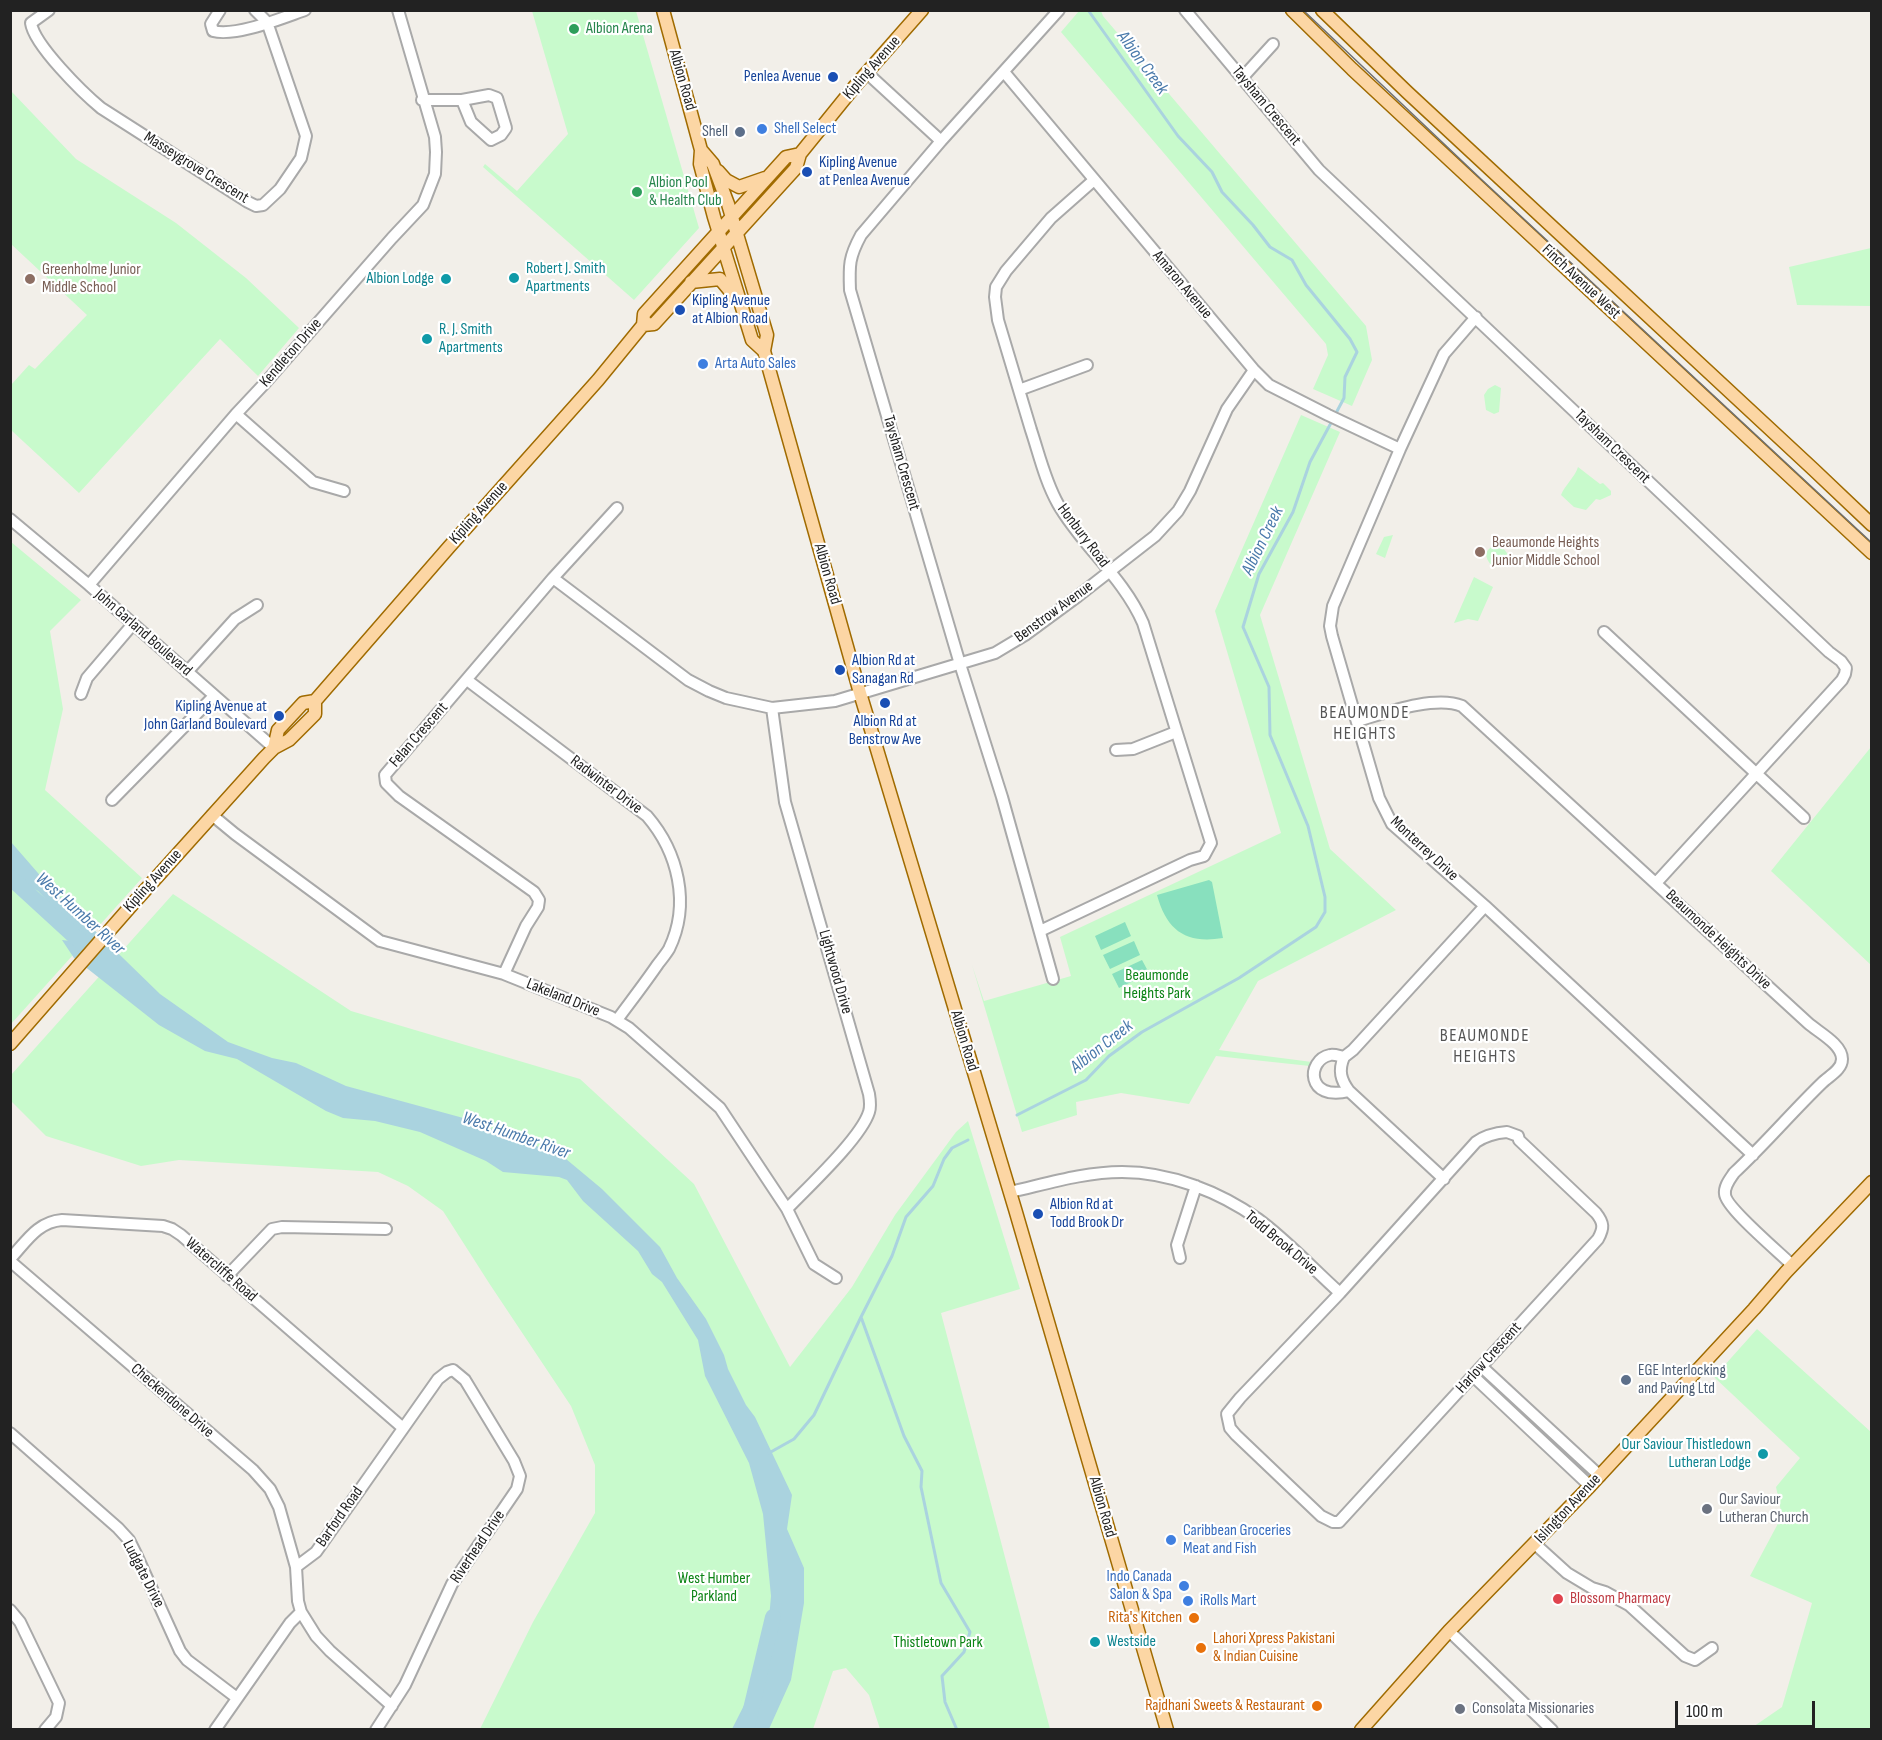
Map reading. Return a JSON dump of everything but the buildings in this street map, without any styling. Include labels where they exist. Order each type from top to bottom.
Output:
[{"type":"main road","name":"Albion Road","points":[[663,10],[702,150],[713,164],[738,232],[767,335],[764,351],[860,693],[1010,1192],[1167,1730]]},
{"type":"main road","name":"Kipling Avenue","points":[[643,325],[654,324],[796,168],[800,154],[922,10]]},
{"type":"main road","name":"Finch Avenue West","points":[[1292,10],[1360,77],[1872,553]]},
{"type":"main road","name":"Finch Avenue West","points":[[1322,10],[1872,525]]},
{"type":"main road","name":"Albion Road","points":[[702,150],[700,164],[723,247],[752,340],[764,351]]},
{"type":"main road","name":"Kipling Avenue","points":[[10,1044],[274,748],[278,730],[303,703],[315,702],[598,380],[643,325],[644,314],[786,157],[800,154]]},
{"type":"main road","points":[[713,164],[726,180],[739,187],[769,176]]},
{"type":"main road","points":[[691,282],[720,279],[740,302]]},
{"type":"main road","name":"Islington Avenue","points":[[1361,1730],[1449,1631],[1590,1486],[1792,1265],[1872,1182]]},
{"type":"street","name":"Masseygrove Crescent","points":[[49,10],[31,23],[32,31],[52,58],[90,98],[101,108],[256,206],[263,205],[280,189],[302,158],[306,136],[267,22]]},
{"type":"street","points":[[220,10],[211,24],[213,31],[246,29],[305,10]]},
{"type":"street","points":[[255,10],[267,22]]},
{"type":"street","name":"Kendleton Drive","points":[[89,585],[236,414],[423,205],[435,174],[436,152],[432,123],[422,100],[398,10]]},
{"type":"street","name":"Taysham Crescent","points":[[1053,979],[1002,798],[960,664],[850,290],[849,270],[851,252],[861,235],[941,141],[1059,10]]},
{"type":"street","name":"Taysham Crescent","points":[[1185,10],[1319,170],[1846,668],[1842,680],[1656,883]]},
{"type":"street","points":[[1243,77],[1273,44]]},
{"type":"street","name":"Amaron Avenue","points":[[1004,72],[1269,385],[1400,449]]},
{"type":"street","points":[[867,73],[941,141]]},
{"type":"street","points":[[422,100],[462,100],[489,95],[497,98],[506,128],[501,135],[491,140],[471,122],[462,100]]},
{"type":"street","name":"Honbury Road","points":[[1040,931],[1190,860],[1204,856],[1211,843],[1143,623],[1126,590],[1109,572],[1057,502],[1044,473],[998,320],[996,287],[1006,271],[1051,218],[1094,180]]},
{"type":"street","name":"Monterrey Drive","points":[[1476,317],[1444,354],[1336,594],[1330,626],[1378,798],[1392,824],[1485,906],[1753,1155]]},
{"type":"street","points":[[1019,390],[1087,365]]},
{"type":"street","name":"Benstrow Avenue","points":[[553,578],[688,680],[709,692],[726,698],[772,708],[835,700],[960,664],[995,653],[1025,635],[1155,536],[1178,511],[1190,491],[1227,409],[1254,370]]},
{"type":"street","points":[[236,414],[313,482],[344,491]]},
{"type":"street","name":"Felan Crescent","points":[[504,974],[526,926],[538,907],[539,900],[534,892],[399,796],[386,783],[385,775],[553,578],[617,508]]},
{"type":"street","name":"John Garland Boulevard","points":[[10,519],[89,585],[274,748]]},
{"type":"street","points":[[187,672],[235,619],[257,605]]},
{"type":"street","points":[[81,694],[87,678],[133,624]]},
{"type":"street","points":[[1604,632],[1804,818]]},
{"type":"street","name":"Radwinter Drive","points":[[466,680],[647,816],[669,848],[680,890],[678,927],[667,952],[616,1020]]},
{"type":"street","points":[[112,800],[214,696]]},
{"type":"street","name":"Beaumonde Heights Drive","points":[[1357,721],[1435,702],[1452,702],[1462,706],[1808,1023],[1830,1040],[1841,1053],[1843,1062],[1840,1068],[1815,1089],[1728,1181],[1724,1192],[1737,1213],[1792,1265]]},
{"type":"street","name":"Lightwood Drive","points":[[772,708],[785,802],[851,1026],[870,1104],[868,1115],[856,1134],[787,1209]]},
{"type":"street","points":[[1116,750],[1133,749],[1176,732]]},
{"type":"street","name":"Lakeland Drive","points":[[212,815],[262,855],[380,941],[504,974],[616,1020],[641,1037],[720,1108],[787,1209],[814,1264],[836,1278]]},
{"type":"street","points":[[1444,1179],[1349,1091],[1341,1081],[1340,1066],[1344,1058],[1485,906]]},
{"type":"street","points":[[1344,1058],[1332,1054],[1322,1058],[1316,1065],[1313,1076],[1317,1086],[1326,1093],[1338,1094],[1349,1091]]},
{"type":"street","name":"Harlow Crescent","points":[[1508,1132],[1518,1137],[1596,1213],[1603,1227],[1598,1239],[1482,1367],[1339,1522],[1333,1522],[1326,1520],[1236,1435],[1230,1428],[1227,1414],[1340,1293],[1476,1142],[1495,1133],[1508,1132]]},
{"type":"street","name":"Todd Brook Drive","points":[[1010,1192],[1080,1176],[1121,1172],[1172,1178],[1196,1186],[1258,1219],[1340,1293]]},
{"type":"street","points":[[1180,1258],[1177,1245],[1196,1186]]},
{"type":"street","name":"Watercliffe Road","points":[[10,1260],[37,1230],[52,1221],[163,1226],[172,1229],[403,1428]]},
{"type":"street","points":[[227,1276],[272,1229],[282,1227],[386,1229]]},
{"type":"street","name":"Checkendone Drive","points":[[10,1260],[253,1470],[270,1489],[279,1507],[297,1567]]},
{"type":"street","points":[[1482,1367],[1599,1476]]},
{"type":"street","name":"Barford Road","points":[[297,1567],[316,1552],[438,1379],[453,1370]]},
{"type":"street","name":"Riverhead Drive","points":[[376,1730],[416,1664],[452,1584],[517,1489],[520,1476],[514,1461],[465,1380],[453,1370]]},
{"type":"street","points":[[1473,1376],[1590,1486]]},
{"type":"street","name":"Ludgate Drive","points":[[10,1433],[129,1540],[180,1651],[187,1660],[237,1698]]},
{"type":"street","points":[[1535,1544],[1567,1573],[1592,1588],[1629,1605],[1685,1656],[1695,1660],[1712,1648]]},
{"type":"street","points":[[297,1567],[298,1601],[316,1636],[392,1706]]},
{"type":"street","points":[[10,1610],[20,1622],[59,1703],[56,1717],[45,1730]]},
{"type":"street","points":[[215,1730],[290,1623],[302,1612]]},
{"type":"street","points":[[1449,1631],[1552,1730]]},
{"type":"green space","name":"Albion Arena","points":[[532,11],[636,11],[699,228],[634,300],[483,167],[485,164],[517,191],[568,134]]},
{"type":"green space","points":[[1079,11],[1101,11],[1366,326],[1372,360],[1352,406],[1313,389],[1328,355],[1326,344],[1061,32]]},
{"type":"green space","points":[[11,91],[76,159],[176,223],[246,278],[299,328],[258,376],[220,339],[79,493],[11,430],[11,385],[29,365],[35,369],[87,315],[11,244]]},
{"type":"green space","points":[[1871,248],[1871,306],[1797,305],[1789,267]]},
{"type":"green space","points":[[1495,385],[1501,388],[1499,412],[1494,414],[1486,410],[1484,395]]},
{"type":"green space","name":"Beaumonde Heights Park","points":[[1301,415],[1340,432],[1260,615],[1330,849],[1396,910],[1258,981],[1219,1050],[1312,1062],[1310,1066],[1216,1056],[1189,1104],[1121,1093],[1076,1102],[1077,1115],[1022,1132],[972,965],[984,1001],[1071,976],[1060,937],[1281,833],[1215,611]]},
{"type":"green space","points":[[1578,467],[1611,491],[1611,495],[1600,500],[1596,499],[1586,510],[1574,507],[1561,495]]},
{"type":"green space","points":[[1393,535],[1385,558],[1376,554],[1384,537]]},
{"type":"green space","points":[[11,542],[81,600],[50,631],[63,709],[45,790],[142,878],[11,1024]]},
{"type":"green space","points":[[1495,545],[1505,550],[1510,560],[1497,567],[1492,566],[1486,554]]},
{"type":"green space","points":[[1474,577],[1493,587],[1478,621],[1468,619],[1454,623]]},
{"type":"green space","points":[[1871,747],[1871,965],[1771,871]]},
{"type":"green space","points":[[1209,880],[1212,882],[1223,938],[1188,937],[1166,918],[1157,895]]},
{"type":"green space","name":"West Humber Parkland","points":[[173,894],[351,1011],[580,1079],[694,1184],[790,1367],[852,1287],[895,1215],[956,1132],[968,1121],[1020,1289],[941,1313],[1050,1729],[880,1729],[869,1695],[846,1668],[833,1671],[813,1729],[480,1729],[533,1622],[595,1513],[595,1465],[571,1406],[443,1211],[408,1186],[378,1172],[179,1160],[141,1166],[46,1136],[11,1101],[11,1075]]},
{"type":"green space","points":[[1125,922],[1131,936],[1101,950],[1095,936]]},
{"type":"green space","points":[[1134,941],[1140,955],[1110,969],[1103,955]]},
{"type":"green space","points":[[1142,960],[1149,973],[1119,988],[1112,974]]},
{"type":"green space","points":[[1757,1329],[1871,1432],[1871,1729],[1750,1729],[1782,1707],[1812,1603],[1750,1576],[1782,1516],[1776,1487],[1800,1458],[1714,1377]]},
{"type":"water","points":[[11,842],[51,888],[160,994],[228,1042],[272,1058],[296,1063],[346,1086],[478,1122],[504,1135],[560,1154],[602,1189],[660,1247],[677,1278],[706,1319],[724,1355],[728,1369],[746,1405],[755,1417],[792,1495],[787,1529],[804,1568],[804,1603],[791,1680],[769,1729],[732,1729],[765,1664],[771,1596],[763,1514],[749,1463],[705,1376],[698,1340],[662,1282],[652,1274],[638,1251],[583,1201],[567,1180],[559,1177],[503,1172],[486,1161],[420,1132],[375,1121],[343,1118],[326,1111],[237,1059],[205,1051],[159,1025],[74,958],[62,940],[79,942],[74,930],[38,891],[20,882],[11,885]]},
{"type":"waterway","name":"Albion Creek","points":[[1088,10],[1178,136],[1212,172],[1222,192],[1270,247],[1292,260],[1306,285],[1350,339],[1357,352],[1345,377],[1344,398],[1335,415]]},
{"type":"waterway","name":"Albion Creek","points":[[1017,1115],[1086,1080],[1109,1056],[1142,1032],[1239,978],[1316,927],[1325,912],[1325,897],[1308,826],[1270,735],[1269,687],[1243,627],[1259,574],[1293,512],[1310,462],[1332,421]]},
{"type":"waterway","name":"West Humber River","points":[[10,877],[94,954]]},
{"type":"waterway","name":"Albion Creek","points":[[769,1453],[794,1439],[814,1415],[892,1256],[906,1217],[933,1186],[944,1159],[952,1148],[968,1140]]},
{"type":"waterway","points":[[861,1317],[904,1436],[922,1471],[921,1487],[941,1583],[970,1632],[964,1652],[942,1676],[945,1702],[957,1730]]},
{"type":"waterway","name":"West Humber River","points":[[746,1730],[773,1617]]},
{"type":"tram line","points":[[1303,10],[1872,543]]},
{"type":"place","name":"Albion Arena","points":[[574,29]]},
{"type":"place","name":"Penlea Avenue","points":[[833,77]]},
{"type":"place","name":"Shell Select","points":[[762,129]]},
{"type":"place","name":"Shell","points":[[740,132]]},
{"type":"place","name":"Kipling Avenue at Penlea Avenue","points":[[807,172]]},
{"type":"place","name":"Albion Pool & Health Club","points":[[637,192]]},
{"type":"place","name":"Robert J. Smith Apartments","points":[[514,278]]},
{"type":"place","name":"Greenholme Junior Middle School","points":[[30,279]]},
{"type":"place","name":"Albion Lodge","points":[[446,279]]},
{"type":"place","name":"Kipling Avenue at Albion Road","points":[[680,310]]},
{"type":"place","name":"R. J. Smith Apartments","points":[[427,339]]},
{"type":"place","name":"Arta Auto Sales","points":[[703,364]]},
{"type":"place","name":"Beaumonde Heights Junior Middle School","points":[[1480,552]]},
{"type":"place","name":"Albion Rd at Sanagan Rd","points":[[840,670]]},
{"type":"place","name":"Albion Rd at Benstrow Ave","points":[[885,703]]},
{"type":"place","name":"Kipling Avenue at John Garland Boulevard","points":[[279,716]]},
{"type":"place","name":"Albion Rd at Todd Brook Dr","points":[[1038,1214]]},
{"type":"place","name":"EGE Interlocking and Paving Ltd","points":[[1626,1380]]},
{"type":"place","name":"Our Saviour Thistledown Lutheran Lodge","points":[[1763,1454]]},
{"type":"place","name":"Our Saviour Lutheran Church","points":[[1707,1509]]},
{"type":"place","name":"Caribbean Groceries Meat and Fish","points":[[1171,1540]]},
{"type":"place","name":"Indo Canada Salon & Spa","points":[[1184,1586]]},
{"type":"place","name":"Blossom Pharmacy","points":[[1558,1599]]},
{"type":"place","name":"iRolls Mart","points":[[1188,1601]]},
{"type":"place","name":"Rita's Kitchen","points":[[1194,1618]]},
{"type":"place","name":"Westside","points":[[1095,1642]]},
{"type":"place","name":"Lahori Xpress Pakistani & Indian Cuisine","points":[[1201,1648]]},
{"type":"place","name":"Rajdhani Sweets & Restaurant","points":[[1317,1706]]},
{"type":"place","name":"Consolata Missionaries","points":[[1460,1709]]},
{"type":"district","name":"BEAUMONDE HEIGHTS","points":[[1365,723]]},
{"type":"district","name":"BEAUMONDE HEIGHTS","points":[[1485,1046]]},
{"type":"park label","name":"Thistletown Park","points":[[938,1643]]}]
